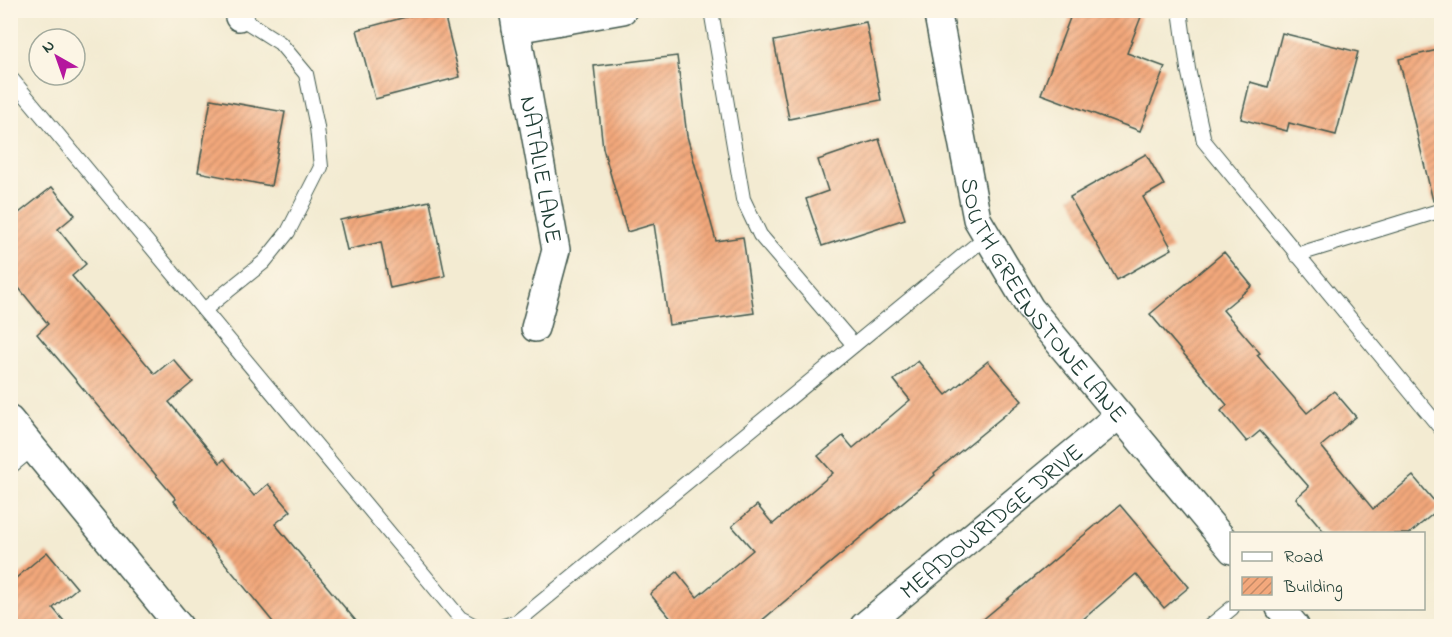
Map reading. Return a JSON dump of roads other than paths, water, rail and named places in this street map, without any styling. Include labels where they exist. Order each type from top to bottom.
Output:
[{"type":"street","points":[[515,20],[623,10]]},
{"type":"street","name":"SOUTH GREENSTONE LANE","points":[[936,10],[977,219],[1029,308],[1230,548]]},
{"type":"street","name":"NATALIE LANE","points":[[515,20],[556,250],[535,328]]},
{"type":"street","name":"MEADOWRIDGE DRIVE","points":[[864,627],[1118,416]]},
{"type":"street","points":[[10,420],[179,627]]},
{"type":"street","points":[[1281,610],[1295,627]]},
{"type":"lane","points":[[711,10],[743,199],[760,235],[854,345]]},
{"type":"lane","points":[[1180,10],[1188,69],[1204,141],[1442,430]]},
{"type":"lane","points":[[204,310],[264,262],[288,232],[321,167],[317,127],[306,74],[280,43],[240,14]]},
{"type":"lane","points":[[10,77],[460,618],[475,627]]},
{"type":"lane","points":[[1296,255],[1442,210]]},
{"type":"lane","points":[[510,625],[987,236]]},
{"type":"lane","points":[[10,467],[33,448]]},
{"type":"lane","points":[[1210,627],[1230,610]]}]
